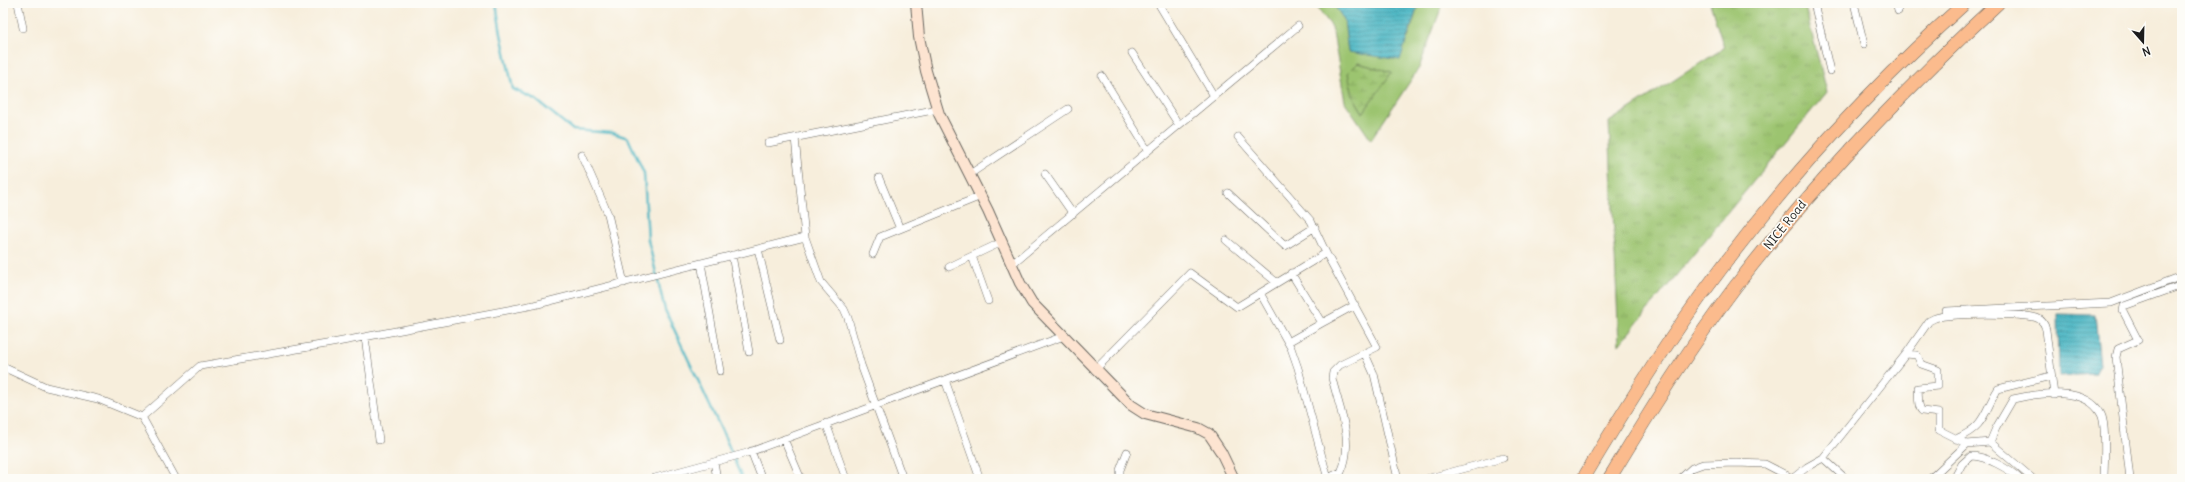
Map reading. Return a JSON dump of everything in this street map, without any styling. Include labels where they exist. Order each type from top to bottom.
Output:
[{"type":"highway","name":"NICE Road","points":[[1583,479],[1640,384],[1706,289],[1755,225],[1850,116],[1899,66],[1965,3]]},
{"type":"highway","name":"NICE Road","points":[[1609,479],[1664,389],[1704,330],[1735,287],[1801,204],[1891,105],[1998,3]]},
{"type":"street","points":[[18,3],[23,28]]},
{"type":"street","points":[[916,3],[919,37],[938,109],[981,196],[1020,283],[1032,303],[1131,405],[1145,414],[1198,428],[1209,434],[1221,452],[1234,479]]},
{"type":"street","points":[[1158,3],[1214,96]]},
{"type":"street","points":[[1814,3],[1830,71]]},
{"type":"street","points":[[1854,3],[1864,44]]},
{"type":"street","points":[[1896,3],[1898,11]]},
{"type":"street","points":[[1012,264],[1298,26]]},
{"type":"street","points":[[1132,53],[1179,125]]},
{"type":"street","points":[[1102,76],[1148,151]]},
{"type":"street","points":[[768,143],[938,109]]},
{"type":"street","points":[[970,174],[1068,109]]},
{"type":"street","points":[[1238,137],[1315,227],[1326,253],[1377,347],[1340,365],[1333,372],[1332,378],[1348,442],[1347,456],[1341,472],[1328,478],[1298,368],[1288,342],[1260,293]]},
{"type":"street","points":[[795,138],[805,237],[821,282],[844,309],[848,318],[861,364],[903,479]]},
{"type":"street","points":[[582,155],[608,214],[624,283]]},
{"type":"street","points":[[1045,174],[1073,214]]},
{"type":"street","points":[[879,178],[900,229]]},
{"type":"street","points":[[1228,193],[1286,246],[1315,227]]},
{"type":"street","points":[[873,254],[880,237],[981,196]]},
{"type":"street","points":[[142,417],[200,366],[534,305],[805,237]]},
{"type":"street","points":[[1226,240],[1276,282]]},
{"type":"street","points":[[949,267],[1002,242]]},
{"type":"street","points":[[758,249],[780,340]]},
{"type":"street","points":[[1096,370],[1190,273],[1237,307],[1326,253]]},
{"type":"street","points":[[732,256],[748,352]]},
{"type":"street","points":[[972,256],[988,301]]},
{"type":"street","points":[[701,264],[720,371]]},
{"type":"street","points":[[1291,273],[1322,323]]},
{"type":"street","points":[[1946,310],[2111,303],[2182,276]]},
{"type":"street","points":[[2130,479],[2116,357],[2118,349],[2138,340],[2123,311],[2124,306],[2182,284]]},
{"type":"street","points":[[1288,342],[1355,304]]},
{"type":"street","points":[[1680,479],[1692,468],[1703,464],[1736,463],[1765,464],[1792,479],[1823,458],[1906,354],[1929,321],[1941,316],[2017,315],[2037,318],[2043,322],[2046,330],[2050,376],[2054,395]]},
{"type":"street","points":[[651,479],[752,451],[1064,336]]},
{"type":"street","points":[[364,337],[380,440]]},
{"type":"street","points":[[1365,354],[1374,374],[1398,479]]},
{"type":"street","points":[[1906,354],[1917,355],[1921,364],[1938,370],[1938,386],[1918,388],[1920,409],[1924,413],[1939,413],[1938,430],[1967,444],[1990,442],[2033,479]]},
{"type":"street","points":[[3,367],[46,387],[98,399],[142,417],[176,479]]},
{"type":"street","points":[[1956,439],[1968,434],[1979,425],[1985,417],[1989,403],[1998,389],[2050,376]]},
{"type":"street","points":[[945,380],[980,479]]},
{"type":"street","points":[[1990,442],[1996,428],[2013,399],[2030,395],[2066,395],[2086,399],[2102,415],[2104,436],[2104,479]]},
{"type":"street","points":[[826,423],[846,479]]},
{"type":"street","points":[[784,439],[801,479]]},
{"type":"street","points":[[1930,479],[1967,444]]},
{"type":"street","points":[[752,451],[762,479]]},
{"type":"street","points":[[1120,479],[1120,470],[1127,452]]},
{"type":"street","points":[[1954,479],[1962,464],[1971,456],[1983,458],[2015,474],[2020,479]]},
{"type":"street","points":[[1426,479],[1503,458]]},
{"type":"street","points":[[1823,458],[1846,479]]},
{"type":"street","points":[[714,462],[717,479]]},
{"type":"street","points":[[679,471],[680,479]]},
{"type":"green space","points":[[1314,3],[1333,3],[1344,20],[1348,52],[1408,38],[1419,3],[1443,3],[1419,68],[1371,140],[1345,102],[1332,27]],"holes":[[[1358,63],[1392,72],[1363,113],[1353,96],[1348,73]]]},
{"type":"green space","points":[[1710,3],[1804,3],[1827,92],[1619,345],[1609,122],[1724,48]]},
{"type":"green space","points":[[1358,63],[1393,72],[1363,113],[1353,96],[1348,73]]},
{"type":"water","points":[[1333,3],[1419,3],[1400,60],[1348,52],[1344,20]]},
{"type":"water","points":[[2058,314],[2095,315],[2100,365],[2095,374],[2059,376]]},
{"type":"waterway","points":[[496,3],[513,89],[535,99],[573,130],[613,133],[628,138],[644,173],[648,240],[665,310],[727,442],[742,479]]}]
